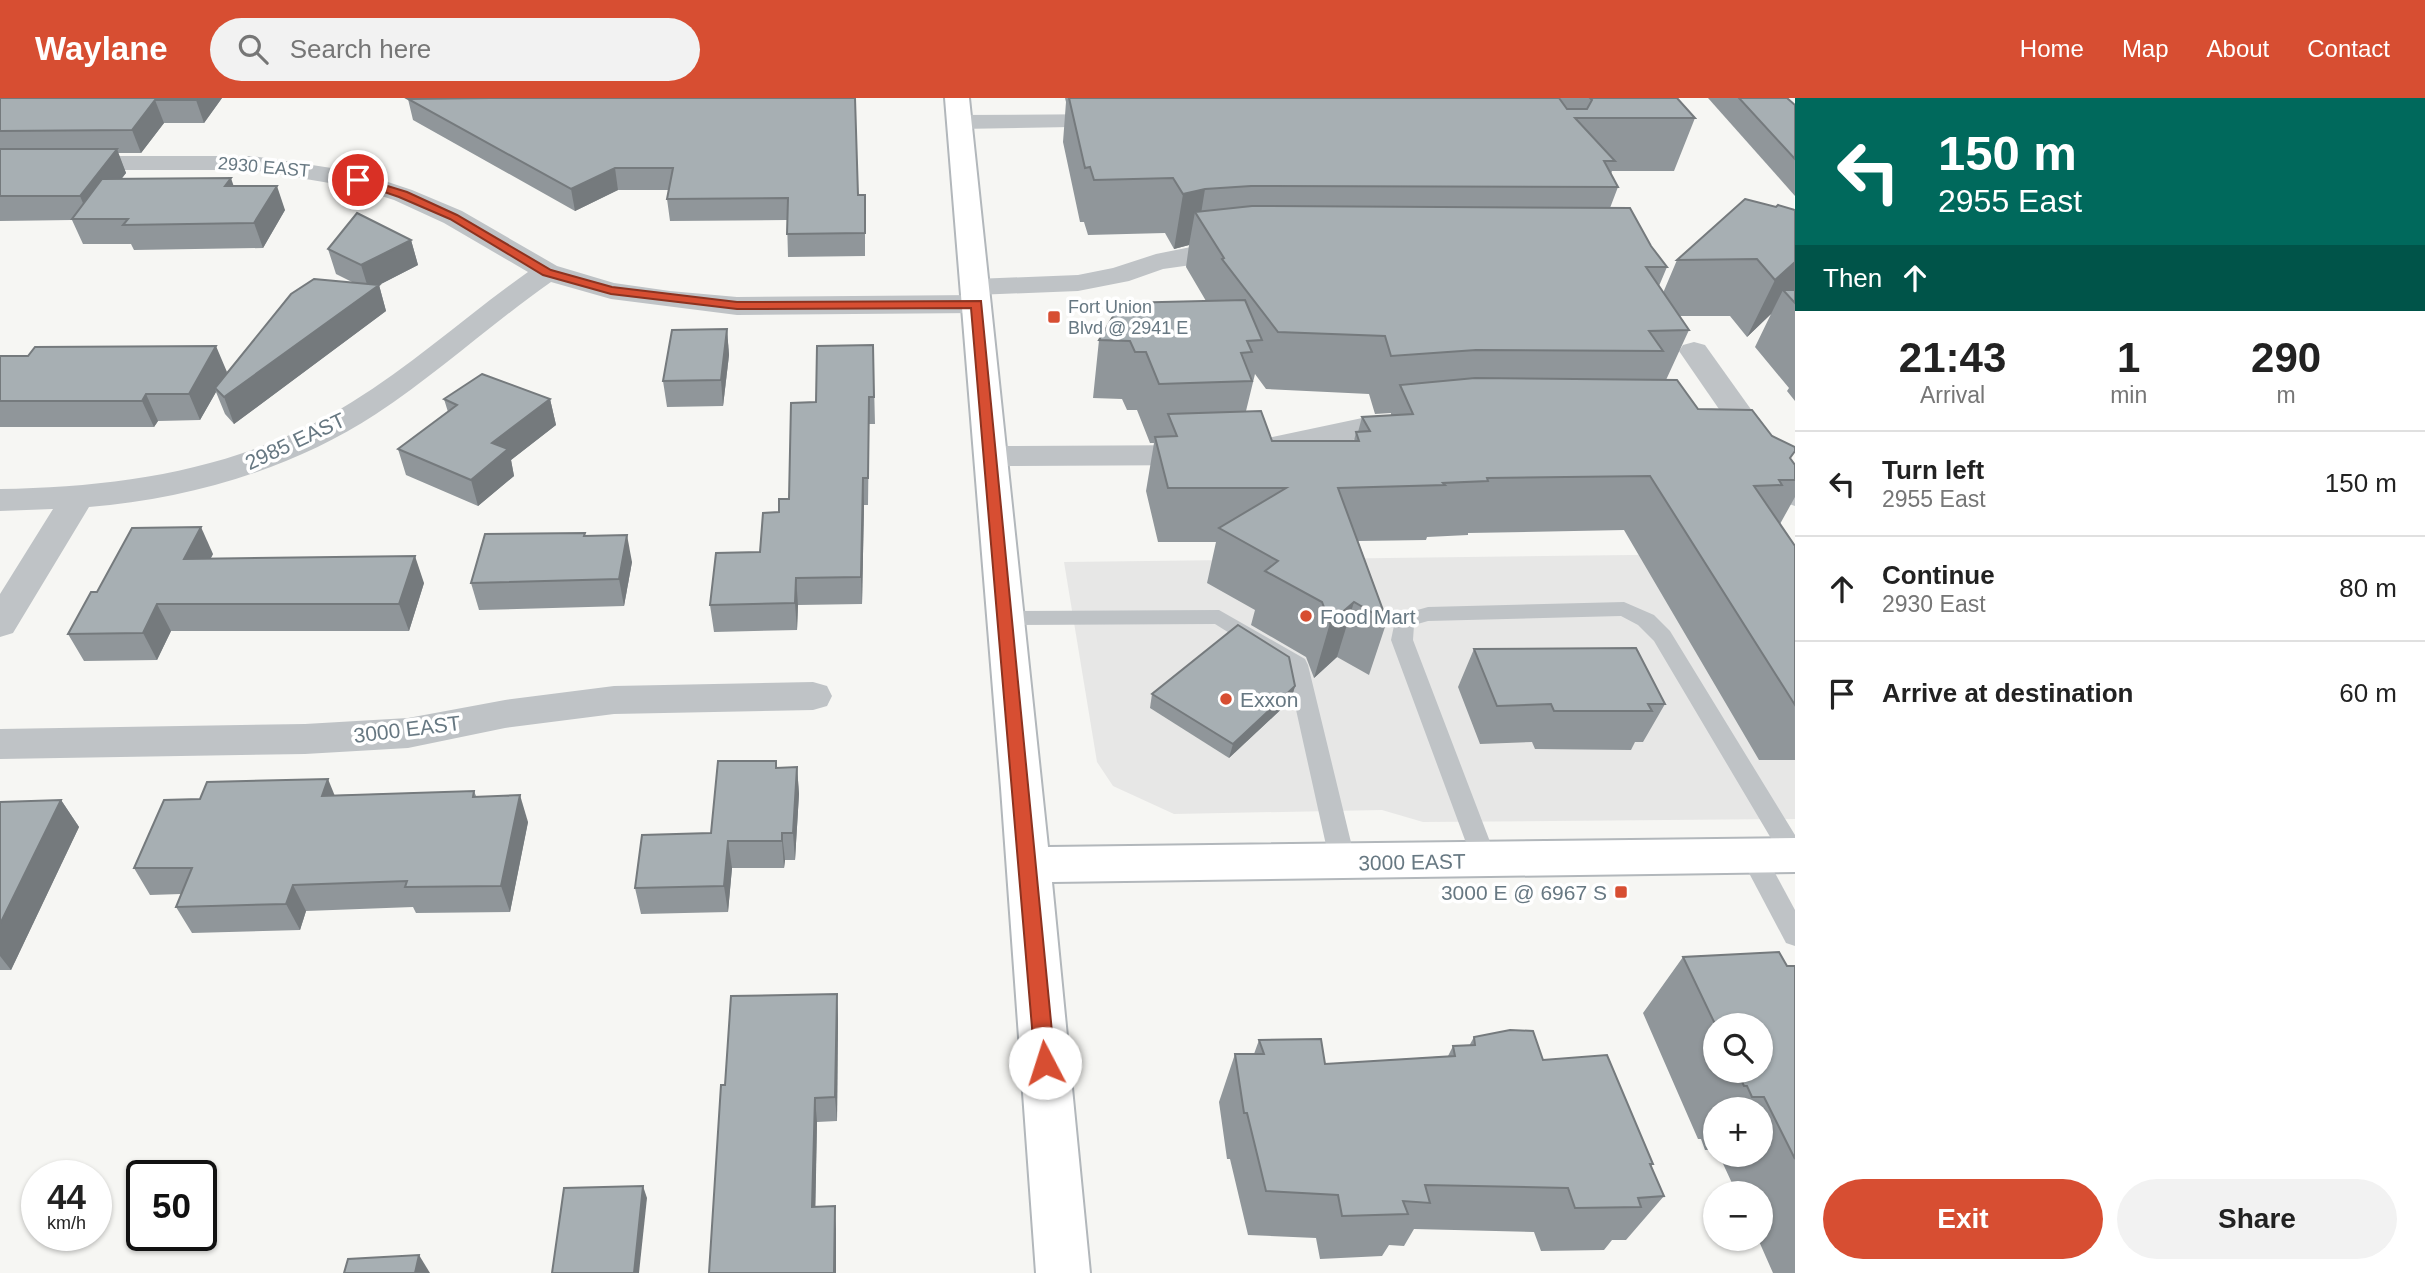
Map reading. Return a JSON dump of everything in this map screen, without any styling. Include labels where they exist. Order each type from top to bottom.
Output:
[{"type":"main road","points":[[958,110],[992,456],[1063,1273]]},
{"type":"main road","name":"3000 EAST","points":[[1028,865],[1343,863],[1795,855]]},
{"type":"street","points":[[958,110],[1136,121]]},
{"type":"street","name":"2930 EAST","points":[[0,163],[239,163],[305,169],[358,180],[403,195],[453,217],[547,272],[611,290],[737,306],[976,295],[1078,283],[1196,254],[1265,250]]},
{"type":"street","name":"2985 EAST","points":[[0,500],[76,498],[151,490],[237,468],[308,440],[364,408],[547,272]]},
{"type":"street","points":[[1694,351],[1795,495]]},
{"type":"street","points":[[992,456],[1209,455],[1248,452],[1367,427],[1444,421]]},
{"type":"street","points":[[1703,421],[1744,422]]},
{"type":"street","points":[[0,624],[76,498]]},
{"type":"street","name":"3000 EAST","points":[[0,744],[318,738],[408,733],[505,714],[614,700],[813,696]]},
{"type":"lane","points":[[1484,860],[1402,640],[1404,621],[1429,614],[1624,609],[1646,620],[1662,636],[1795,855]]},
{"type":"lane","points":[[1006,618],[1219,617],[1297,665],[1343,863]]},
{"type":"lane","points":[[1752,856],[1795,935]]},
{"type":"shaded area","points":[[1795,553],[1795,819],[1423,822],[1382,810],[1174,814],[1113,786],[1097,762],[1064,562]]},
{"type":"building","points":[[0,98],[197,98],[155,100],[132,130],[0,131]]},
{"type":"building","points":[[855,98],[858,195],[865,195],[865,233],[787,234],[788,198],[667,199],[673,168],[615,168],[571,189],[408,99]]},
{"type":"building","points":[[1069,98],[1559,98],[1567,109],[1587,109],[1592,100],[1590,98],[1677,98],[1695,118],[1575,118],[1615,161],[1604,161],[1618,187],[1251,186],[1205,189],[1183,194],[1173,178],[1094,180],[1090,167],[1085,168]]},
{"type":"building","points":[[1739,98],[1787,98],[1795,105],[1795,159]]},
{"type":"building","points":[[0,149],[117,149],[80,196],[0,196]]},
{"type":"building","points":[[231,178],[225,186],[277,186],[254,223],[123,225],[128,219],[72,219],[102,179]]},
{"type":"building","points":[[1745,199],[1795,210],[1795,262],[1775,280],[1757,259],[1677,260]]},
{"type":"building","points":[[1252,206],[1630,208],[1651,246],[1667,267],[1646,267],[1689,330],[1649,331],[1663,351],[1476,350],[1391,356],[1385,336],[1278,332],[1222,259],[1224,258],[1195,212]]},
{"type":"building","points":[[357,213],[411,240],[361,265],[328,249]]},
{"type":"building","points":[[314,279],[379,285],[224,397],[215,388],[291,294]]},
{"type":"building","points":[[1783,290],[1795,290],[1795,303]]},
{"type":"building","points":[[1245,300],[1262,340],[1247,341],[1252,352],[1241,353],[1252,381],[1159,384],[1146,352],[1135,352],[1130,341],[1099,340],[1121,303]]},
{"type":"building","points":[[727,329],[721,380],[663,381],[672,330]]},
{"type":"building","points":[[873,345],[874,397],[869,397],[868,478],[863,478],[861,577],[796,578],[795,603],[710,605],[716,553],[760,552],[763,513],[779,512],[779,499],[789,499],[791,403],[816,402],[817,346]]},
{"type":"building","points":[[216,346],[189,394],[146,394],[142,401],[0,401],[0,356],[28,356],[35,347]]},
{"type":"building","points":[[482,374],[550,399],[492,443],[508,449],[471,480],[398,449],[457,405],[444,399]]},
{"type":"building","points":[[1475,378],[1677,380],[1698,409],[1752,410],[1772,436],[1795,447],[1790,458],[1795,465],[1795,480],[1779,480],[1782,485],[1754,486],[1795,546],[1795,705],[1650,476],[1487,478],[1488,481],[1443,483],[1445,485],[1338,488],[1387,621],[1354,602],[1330,623],[1322,602],[1265,571],[1278,561],[1219,528],[1286,488],[1168,488],[1155,437],[1177,436],[1168,414],[1261,411],[1272,441],[1359,441],[1356,432],[1370,431],[1362,417],[1413,414],[1400,385]]},
{"type":"building","points":[[201,527],[184,559],[415,556],[399,604],[157,604],[143,633],[68,634],[91,592],[97,592],[132,528]]},
{"type":"building","points":[[585,533],[584,536],[627,535],[619,579],[471,583],[485,534]]},
{"type":"building","name":"Exxon","points":[[1238,625],[1289,657],[1295,686],[1233,744],[1152,694]]},
{"type":"building","points":[[1636,648],[1665,704],[1648,704],[1652,711],[1554,711],[1551,704],[1497,706],[1474,649]]},
{"type":"building","points":[[718,761],[776,761],[776,768],[797,767],[793,833],[782,833],[782,841],[728,841],[724,886],[635,888],[642,835],[711,833]]},
{"type":"building","points":[[328,779],[322,796],[474,791],[473,797],[520,795],[501,886],[405,887],[407,881],[293,885],[286,904],[176,907],[192,868],[134,868],[164,800],[200,799],[207,782]]},
{"type":"building","points":[[61,800],[0,924],[0,802]]},
{"type":"building","points":[[1779,952],[1787,966],[1795,966],[1795,1159],[1773,1115],[1773,1097],[1752,1097],[1743,1083],[1773,1083],[1773,1013],[1710,1013],[1683,957]]},
{"type":"building","points":[[837,994],[835,1097],[815,1098],[812,1207],[835,1206],[834,1273],[709,1273],[721,1085],[725,1085],[731,996]]},
{"type":"building","points":[[1510,1030],[1533,1031],[1543,1060],[1607,1055],[1664,1196],[1638,1198],[1641,1207],[1575,1208],[1568,1188],[1425,1185],[1430,1203],[1403,1201],[1408,1214],[1342,1216],[1338,1195],[1266,1191],[1247,1113],[1244,1113],[1235,1054],[1264,1054],[1259,1040],[1321,1039],[1325,1064],[1455,1056],[1453,1046],[1475,1045],[1474,1037]]},
{"type":"building","points":[[643,1186],[634,1273],[552,1273],[564,1188]]},
{"type":"building","points":[[419,1255],[415,1273],[344,1273],[348,1259]]},
{"type":"place","name":"Fort Union Blvd @ 2941 E","points":[[1054,317]]},
{"type":"place","name":"Food Mart","points":[[1306,616]]},
{"type":"place","name":"Exxon","points":[[1226,699]]},
{"type":"place","name":"3000 E @ 6967 S","points":[[1621,892]]},
{"type":"route","points":[[358,180],[403,195],[453,217],[547,272],[611,290],[670,300],[737,306],[977,304],[1023,788],[1045,1063]]}]
